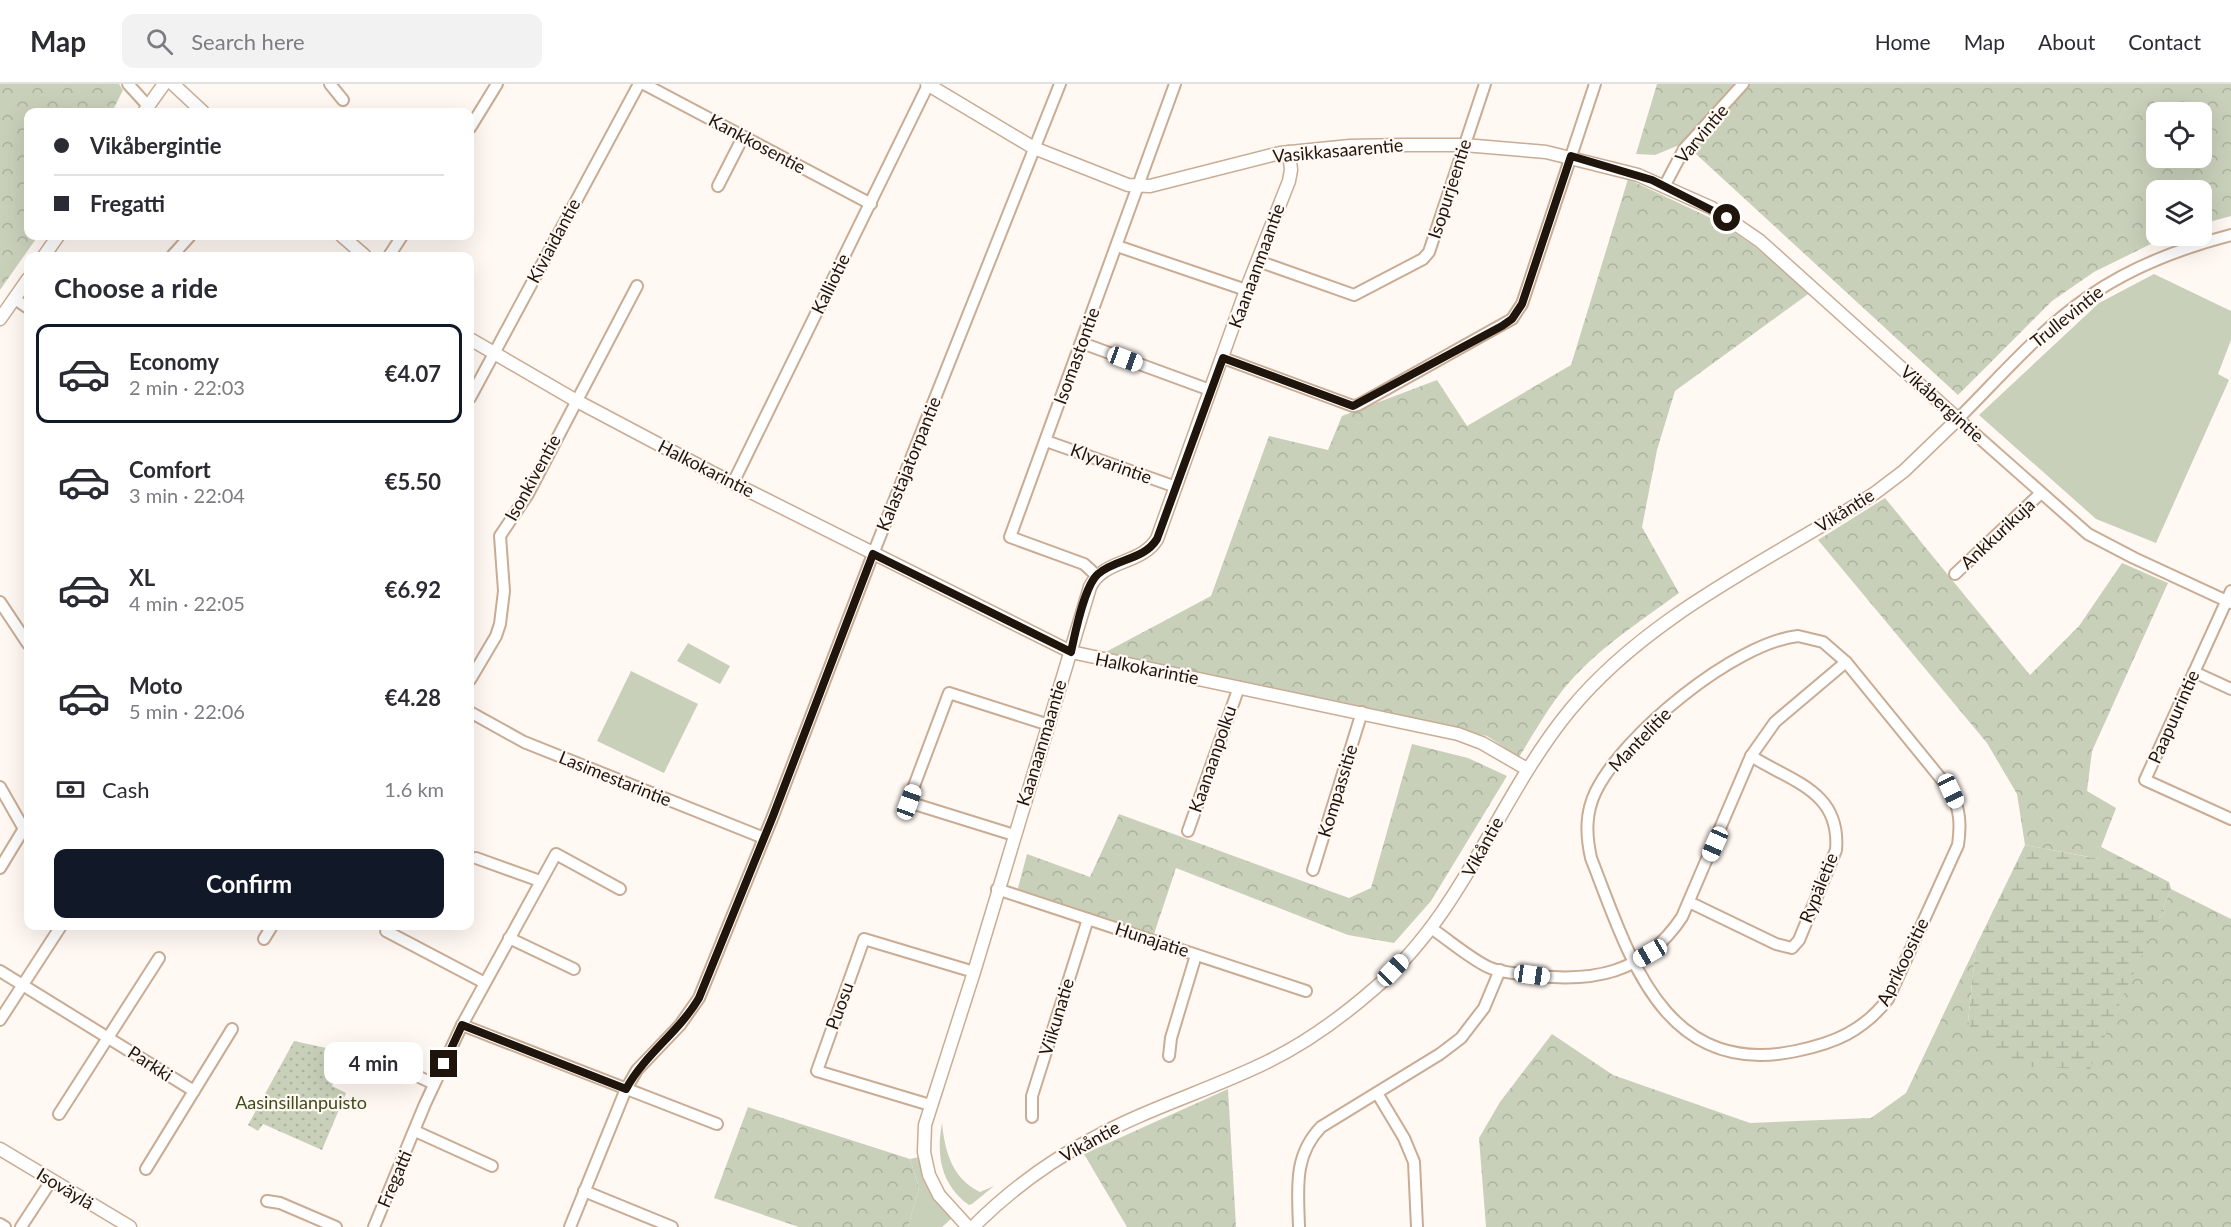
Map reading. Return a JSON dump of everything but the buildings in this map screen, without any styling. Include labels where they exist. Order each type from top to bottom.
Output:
[{"type":"street","points":[[128,84],[145,108]]},
{"type":"street","points":[[147,108],[164,84]]},
{"type":"street","points":[[173,84],[199,108]]},
{"type":"street","points":[[330,84],[343,100]]},
{"type":"street","points":[[474,121],[497,84]]},
{"type":"street","name":"Kankkosentie","points":[[641,84],[871,204]]},
{"type":"street","name":"Kiviaidantie","points":[[474,390],[641,84]]},
{"type":"street","name":"Vasikkasaarentie","points":[[928,84],[1034,148],[1122,184],[1150,186],[1289,152],[1360,146],[1464,145],[1571,156],[1665,185]]},
{"type":"street","name":"Kalliotie","points":[[733,483],[928,84]]},
{"type":"street","name":"Kalastajatorpantie","points":[[570,1227],[626,1089],[636,1070],[680,1025],[699,998],[1060,84]]},
{"type":"street","name":"Isomastontie","points":[[1096,574],[1084,564],[1010,537],[1175,84]]},
{"type":"street","name":"Isopurjeentie","points":[[1258,261],[1354,295],[1423,260],[1429,252],[1485,84]]},
{"type":"street","points":[[1223,358],[1353,406],[1512,319],[1522,304],[1595,84]]},
{"type":"street","name":"Varvintie","points":[[1665,185],[1684,149],[1743,84]]},
{"type":"street","points":[[718,186],[743,137]]},
{"type":"street","name":"Kaanaanmaantie","points":[[970,1227],[939,1195],[929,1175],[923,1142],[930,1105],[974,972],[997,889],[1090,587],[1096,574],[1140,555],[1157,539],[1246,290],[1288,181],[1291,170],[1289,152]]},
{"type":"street","name":"Vikåbergintie","points":[[1665,185],[1712,208],[1760,241],[2041,493],[2096,539],[2230,598]]},
{"type":"street","name":"Trullevintie","points":[[1958,419],[2034,343],[2087,297],[2111,282],[2167,256],[2231,235]]},
{"type":"street","points":[[176,252],[186,240]]},
{"type":"street","points":[[347,240],[361,252]]},
{"type":"street","points":[[1117,246],[1246,290]]},
{"type":"street","points":[[0,319],[24,285]]},
{"type":"street","name":"Isonkiventie","points":[[474,673],[496,636],[500,624],[504,591],[500,536],[528,494],[575,400],[637,286]]},
{"type":"street","points":[[15,299],[24,305]]},
{"type":"street","name":"Halkokarintie","points":[[474,341],[575,400],[733,483],[1071,652],[1362,712],[1472,739],[1527,769]]},
{"type":"street","points":[[1082,343],[1210,390]]},
{"type":"street","name":"Vikåntie","points":[[970,1227],[1027,1180],[1088,1141],[1288,1051],[1377,986],[1431,928],[1467,877],[1527,769],[1572,708],[1622,658],[1646,638],[1724,584],[1875,493],[1904,471],[1958,419]]},
{"type":"street","name":"Klyvarintie","points":[[1046,441],[1176,487]]},
{"type":"street","name":"Ankkurikuja","points":[[1955,574],[2041,493]]},
{"type":"street","name":"Paapuurintie","points":[[2230,598],[2145,780],[2231,819]]},
{"type":"street","points":[[0,603],[24,638]]},
{"type":"street","name":"Mantelitie","points":[[1635,962],[1591,858],[1587,842],[1590,807],[1605,776],[1648,727],[1692,689],[1757,647],[1787,637],[1812,638],[1830,646],[1846,662]]},
{"type":"street","points":[[1431,928],[1482,963],[1500,970],[1581,978],[1602,975],[1635,962],[1666,939],[1689,902],[1751,756],[1775,722],[1846,662]]},
{"type":"street","name":"Aprikoositie","points":[[1635,962],[1659,1006],[1683,1029],[1725,1051],[1776,1055],[1839,1040],[1861,1028],[1888,999],[1958,845],[1961,824],[1959,808],[1951,791],[1846,662]]},
{"type":"street","points":[[2194,672],[2231,689]]},
{"type":"street","name":"Kaanaanpolku","points":[[1188,831],[1239,687]]},
{"type":"street","points":[[1014,835],[909,802],[949,693],[1049,725]]},
{"type":"street","name":"Kompassitie","points":[[1313,870],[1362,712]]},
{"type":"street","name":"Lasimestarintie","points":[[474,714],[524,742],[764,838]]},
{"type":"street","name":"Rypäletie","points":[[1689,902],[1787,948],[1792,948],[1803,930],[1836,850],[1837,839],[1832,814],[1813,791],[1751,756]]},
{"type":"street","points":[[0,787],[24,822]]},
{"type":"street","points":[[0,868],[24,828]]},
{"type":"street","name":"Fregatti","points":[[374,1227],[434,1084],[462,1025],[483,982],[556,854],[620,889]]},
{"type":"street","points":[[476,858],[540,881]]},
{"type":"street","name":"Hunajatie","points":[[997,889],[1306,991]]},
{"type":"street","name":"Viikunatie","points":[[1032,1117],[1032,1096],[1088,919]]},
{"type":"street","points":[[0,1020],[58,930]]},
{"type":"street","points":[[264,939],[270,930]]},
{"type":"street","points":[[386,931],[483,982]]},
{"type":"street","points":[[509,938],[574,969]]},
{"type":"street","name":"Puosu","points":[[930,1105],[817,1071],[864,939],[974,972]]},
{"type":"street","points":[[1169,1056],[1196,954]]},
{"type":"street","name":"Parkki","points":[[59,1114],[159,958]]},
{"type":"street","points":[[1299,1227],[1298,1176],[1306,1144],[1321,1127],[1440,1054],[1461,1038],[1484,1008],[1500,970]]},
{"type":"street","name":"Parkki","points":[[0,971],[194,1091]]},
{"type":"street","points":[[462,1025],[717,1124]]},
{"type":"street","name":"Parkki","points":[[146,1169],[232,1029]]},
{"type":"street","points":[[360,1049],[434,1084]]},
{"type":"street","points":[[1377,1093],[1404,1138],[1414,1162],[1417,1227]]},
{"type":"street","name":"Fregatti","points":[[415,1131],[492,1166]]},
{"type":"street","name":"Isoväylä","points":[[0,1149],[130,1227]]},
{"type":"street","points":[[21,1227],[51,1181]]},
{"type":"street","points":[[584,1191],[672,1227]]},
{"type":"street","points":[[267,1201],[280,1203],[336,1227]]},
{"type":"street","points":[[0,1224],[5,1227]]},
{"type":"green space","points":[[0,84],[119,84],[123,90],[114,108],[24,108],[24,240],[35,240],[27,252],[24,252],[24,256],[0,290]]},
{"type":"green space","points":[[1657,84],[2231,84],[2231,216],[2212,221],[2212,180],[2146,180],[2147,246],[2094,272],[2052,301],[1958,395],[1684,143],[1655,155],[1636,154]]},
{"type":"green space","points":[[1628,179],[1717,221],[1754,246],[1811,292],[1675,391],[1657,450],[1642,527],[1679,593],[1617,638],[1588,663],[1550,707],[1519,757],[1487,736],[1102,654],[1211,596],[1269,436],[1328,450],[1342,416],[1437,380],[1467,426],[1571,365]]},
{"type":"green space","points":[[2154,274],[2231,311],[2231,340],[2218,374],[2229,380],[2156,543],[2096,519],[1979,415],[2099,303]]},
{"type":"green space","points":[[1885,498],[2030,675],[2079,626],[2122,563],[2168,583],[2092,751],[2087,791],[2116,808],[2101,847],[2100,859],[2025,845],[2017,794],[1987,743],[1818,540]]},
{"type":"green space","points":[[688,643],[730,666],[720,684],[677,661]]},
{"type":"green space","points":[[631,671],[698,704],[664,773],[597,741]]},
{"type":"green space","points":[[1412,744],[1468,758],[1507,776],[1431,901],[1394,943],[1348,935],[1176,868],[1154,934],[1017,892],[1027,854],[1090,877],[1119,814],[1349,898],[1371,888]]},
{"type":"green space","points":[[2025,845],[2099,859],[2101,847],[2169,882],[2171,889],[2163,908],[2165,913],[2159,918],[2090,1069],[2009,1066],[1981,1046],[1968,1022],[1976,946]]},
{"type":"green space","points":[[2171,889],[2231,919],[2231,1227],[1486,1227],[1479,1138],[1500,1102],[1552,1034],[1613,1075],[1750,1123],[1871,1118],[1906,1093],[1976,946],[1968,1022],[2159,918],[2165,913],[2163,908]]},
{"type":"green space","name":"Aasinsillanpuisto","points":[[294,1041],[345,1052],[332,1086],[346,1093],[322,1150],[263,1124],[258,1131],[248,1125]]},
{"type":"green space","points":[[1228,1089],[1236,1227],[1127,1227],[1084,1154]]},
{"type":"green space","points":[[748,1107],[910,1159],[919,1188],[908,1227],[799,1227],[714,1198]]},
{"type":"green space","points":[[942,1123],[945,1144],[956,1172],[980,1192],[994,1186],[972,1204],[969,1205],[952,1188],[943,1169],[940,1146]]},
{"type":"green space","points":[[919,1157],[929,1189],[952,1218],[942,1227],[908,1227],[919,1188],[910,1159]]},
{"type":"route","points":[[444,1064],[462,1025],[626,1089],[636,1070],[646,1058],[689,1015],[699,998],[773,816],[873,554],[1071,652],[1096,574],[1140,555],[1157,539],[1223,358],[1353,406],[1502,326],[1512,319],[1522,304],[1571,156],[1665,185],[1727,218]]}]
